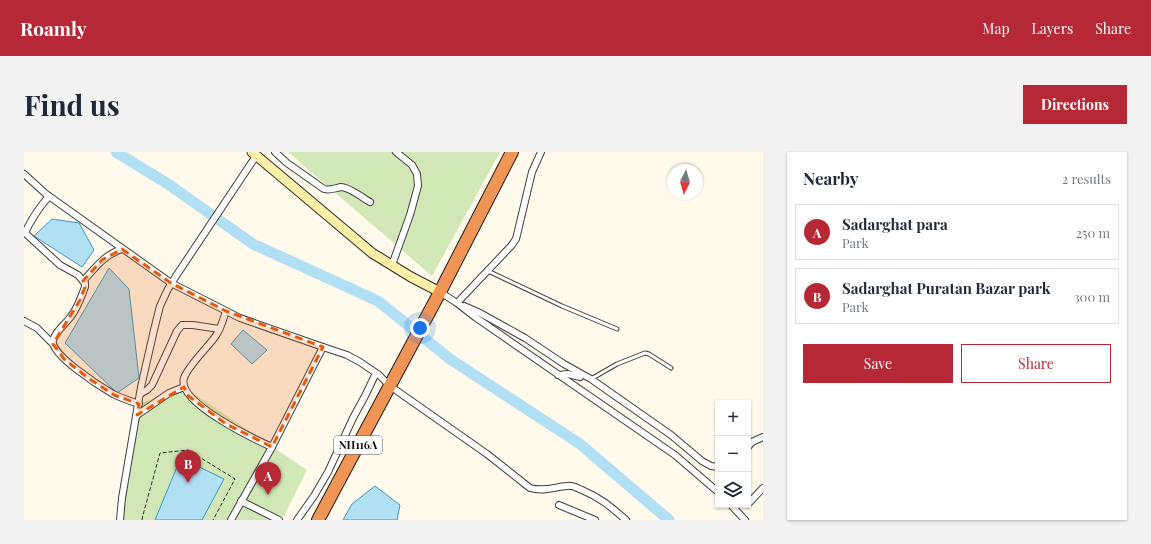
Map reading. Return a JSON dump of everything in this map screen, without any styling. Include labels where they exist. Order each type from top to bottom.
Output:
[{"type":"highway","name":"NH116A","points":[[318,520],[399,370],[512,152]]},
{"type":"street","points":[[275,152],[324,189],[328,190],[342,187],[370,202]]},
{"type":"street","points":[[392,265],[410,215],[418,186],[417,174],[412,165],[396,152]]},
{"type":"street","points":[[459,304],[516,239],[532,172],[541,152]]},
{"type":"street","points":[[120,520],[122,498],[140,394],[160,306],[171,283],[220,208],[253,153],[372,253],[438,296],[480,313],[525,338],[593,381],[671,435],[702,461],[715,467]]},
{"type":"street","points":[[24,174],[49,196],[171,283],[240,318],[353,357],[376,373],[390,386],[487,454],[530,488],[542,490],[571,486],[591,493],[626,520]]},
{"type":"street","points":[[49,196],[36,211],[24,232],[60,265],[78,275],[83,281],[85,287],[72,315],[55,335],[53,344]]},
{"type":"street","points":[[83,281],[106,256],[122,248]]},
{"type":"street","points":[[459,304],[475,317],[675,455],[715,489]]},
{"type":"street","points":[[226,311],[216,336],[187,372],[183,380],[184,387],[188,395],[221,420],[246,435],[272,447]]},
{"type":"street","points":[[24,321],[36,328],[53,344],[57,352],[64,359],[88,378],[114,395],[139,404]]},
{"type":"street","points":[[140,394],[148,390],[152,385],[177,331],[182,325],[219,329]]},
{"type":"street","points":[[231,520],[272,447],[323,347]]},
{"type":"street","points":[[297,520],[314,496],[328,472],[376,373]]},
{"type":"street","points":[[558,375],[572,374],[588,381],[593,381]]},
{"type":"street","points":[[137,416],[169,393],[184,387]]},
{"type":"street","points":[[751,443],[763,437]]},
{"type":"street","points":[[751,500],[763,488]]},
{"type":"street","points":[[241,501],[279,520]]},
{"type":"street","points":[[559,505],[595,520]]},
{"type":"street","points":[[734,508],[744,520]]},
{"type":"street","points":[[738,513],[743,508]]},
{"type":"lane","points":[[488,271],[562,306],[617,329]]},
{"type":"lane","points":[[593,381],[617,364],[645,353],[671,368]]},
{"type":"path","points":[[142,520],[160,453],[188,450],[235,479],[213,520]]},
{"type":"highlighted area","points":[[122,249],[171,283],[226,311],[323,347],[272,447],[226,424],[187,395],[184,387],[137,415],[139,404],[114,395],[88,378],[64,359],[53,344],[80,300],[85,287],[83,281],[102,260]]},
{"type":"green space","points":[[288,152],[500,152],[432,276]]},
{"type":"green space","points":[[184,387],[307,470],[282,520],[122,520],[139,404]]},
{"type":"water","points":[[52,219],[79,223],[94,250],[82,267],[34,236]]},
{"type":"water","points":[[109,268],[129,289],[139,378],[117,393],[65,343]]},
{"type":"water","points":[[243,330],[267,350],[252,364],[231,344]]},
{"type":"water","points":[[179,462],[191,463],[224,479],[202,520],[155,520]]},
{"type":"water","points":[[375,486],[400,505],[397,520],[343,520],[352,504]]},
{"type":"waterway","points":[[116,152],[168,184],[253,244],[378,301],[450,359],[580,444],[669,520]]},
{"type":"place","name":"Sadarghat Puratan Bazar park","points":[[188,483]]},
{"type":"place","name":"Sadarghat para","points":[[268,495]]}]
